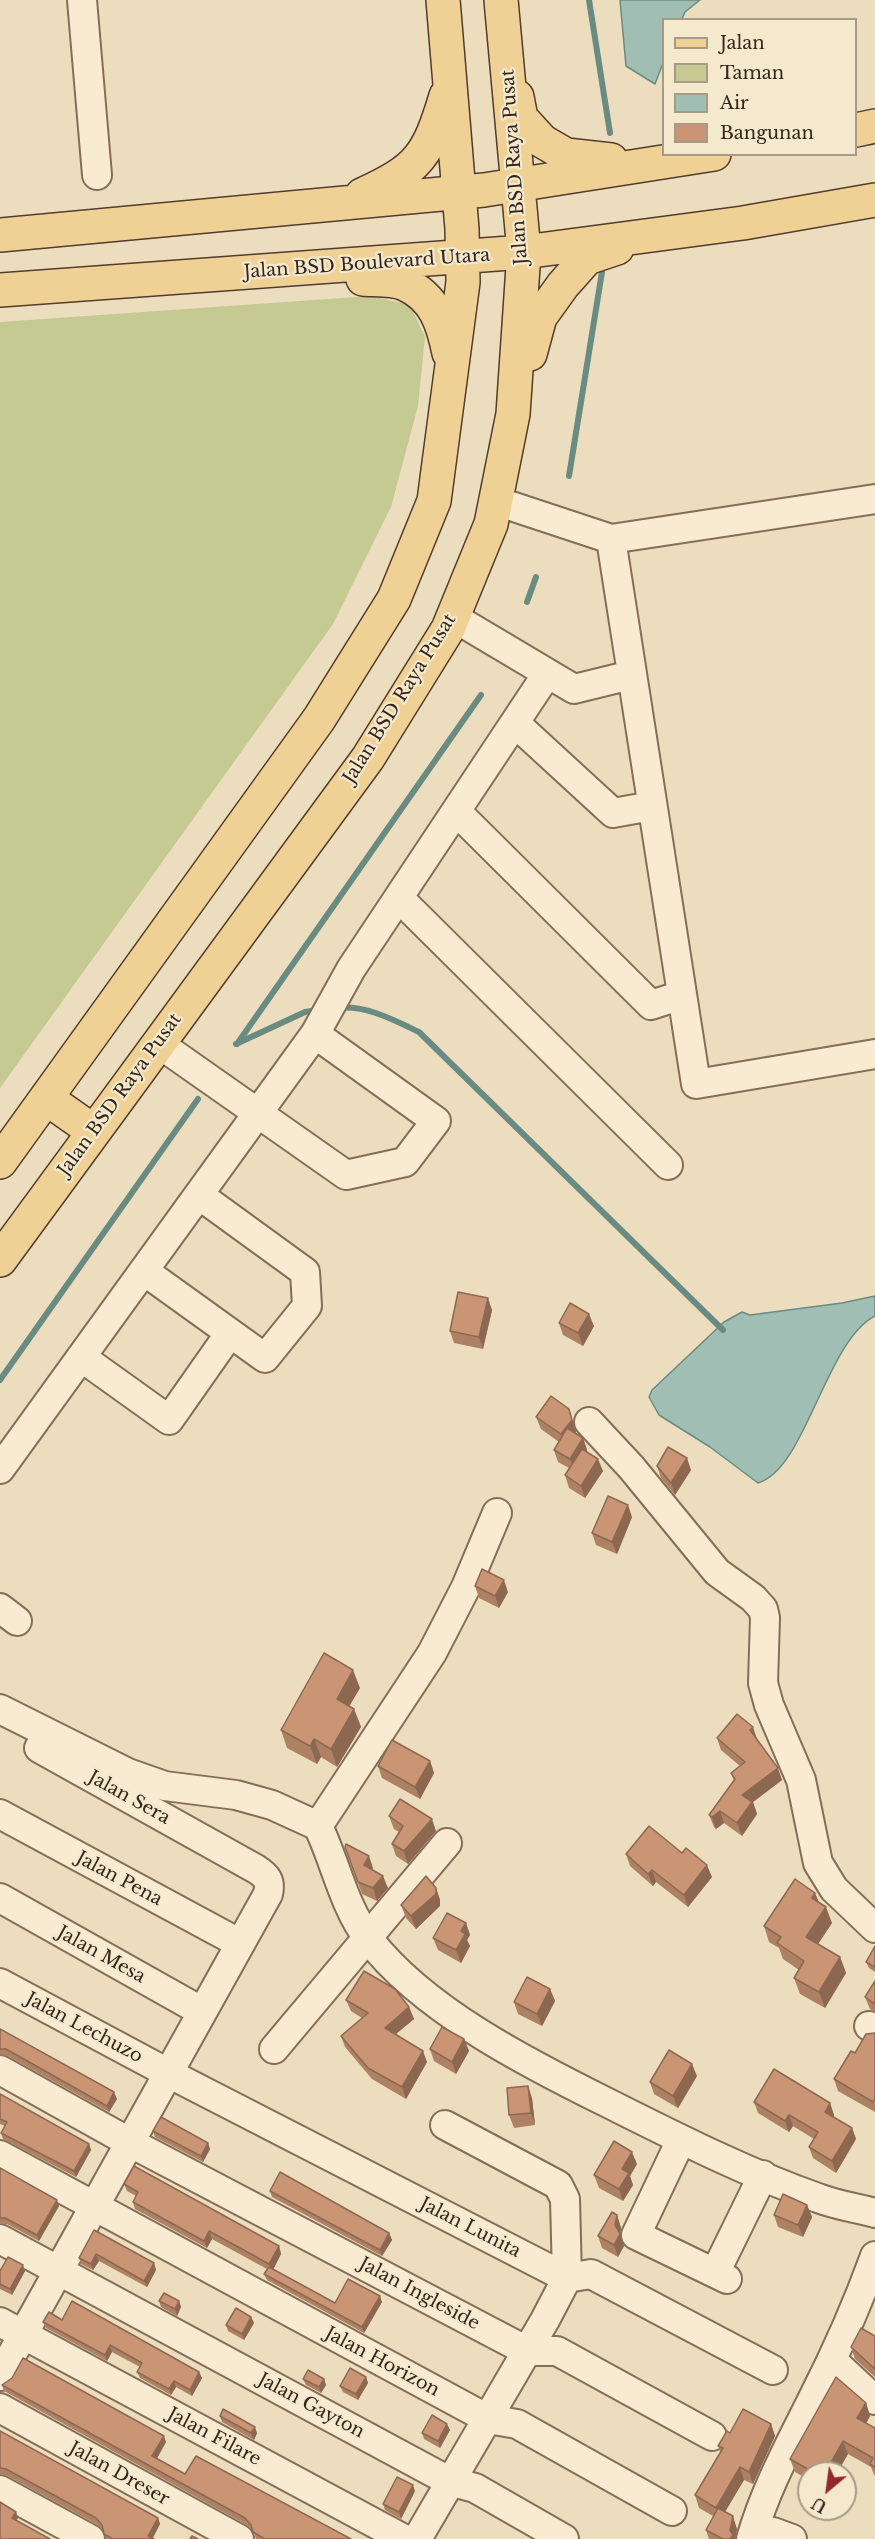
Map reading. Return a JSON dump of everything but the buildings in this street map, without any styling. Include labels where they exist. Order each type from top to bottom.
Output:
[{"type":"main road","points":[[0,1162],[319,719],[394,598],[434,501],[453,375],[464,257],[443,0]]},
{"type":"main road","points":[[502,15],[521,118],[542,141],[566,155],[651,164]]},
{"type":"main road","name":"Jalan BSD Raya Pusat","points":[[0,1260],[368,758],[453,617],[492,524],[513,414],[524,252],[502,15]]},
{"type":"main road","points":[[342,205],[395,180],[418,163],[437,128],[450,84]]},
{"type":"main road","points":[[857,130],[875,126]]},
{"type":"main road","points":[[0,235],[342,205],[518,186],[701,156]]},
{"type":"main road","name":"Jalan BSD Boulevard Utara","points":[[0,290],[524,252],[665,231],[743,223],[875,200]]},
{"type":"main road","points":[[513,414],[540,317],[563,285],[587,258],[665,231]]},
{"type":"main road","points":[[312,268],[354,278],[405,284],[425,298],[437,311],[444,328],[453,375]]},
{"type":"main road","points":[[46,1098],[93,1131]]},
{"type":"street","points":[[82,0],[97,175]]},
{"type":"street","points":[[496,501],[611,540],[875,499]]},
{"type":"street","points":[[611,540],[696,1084],[875,1054]]},
{"type":"street","points":[[453,617],[574,689],[631,675]]},
{"type":"street","points":[[0,1469],[319,1028],[337,994],[547,674]]},
{"type":"street","points":[[515,723],[613,813],[652,806]]},
{"type":"street","points":[[456,811],[651,1005],[682,995]]},
{"type":"street","points":[[399,898],[668,1165]]},
{"type":"street","points":[[158,1043],[345,1175],[405,1162],[436,1121],[319,1028]]},
{"type":"street","points":[[144,1271],[265,1358],[307,1306],[304,1272],[199,1195]]},
{"type":"street","points":[[81,1357],[169,1420],[231,1333]]},
{"type":"street","points":[[589,1422],[631,1467],[717,1572],[753,1598],[763,1609],[765,1618],[763,1683],[769,1705],[801,1780],[818,1863],[834,1889],[875,1928]]},
{"type":"street","points":[[318,1826],[432,1653],[466,1587],[497,1513]]},
{"type":"street","points":[[0,1709],[128,1773],[165,1786],[236,1795],[272,1805],[318,1826],[338,1877],[367,1937],[397,1970],[436,2002],[515,2057],[681,2140],[819,2199],[875,2213]]},
{"type":"street","name":"Jalan Sera","points":[[0,1730],[27,1741],[266,1875],[270,1884],[268,1894],[239,1943]]},
{"type":"street","name":"Jalan Pena","points":[[0,1814],[239,1943]]},
{"type":"street","points":[[274,2049],[447,1843]]},
{"type":"street","name":"Jalan Mesa","points":[[0,1898],[201,2011]]},
{"type":"street","points":[[0,2376],[12,2328],[58,2270],[239,1943]]},
{"type":"street","name":"Jalan Lechuzo","points":[[0,1983],[168,2073]]},
{"type":"street","name":"Jalan Ingleside","points":[[0,2070],[129,2142],[527,2351],[556,2351],[712,2436]]},
{"type":"street","name":"Jalan Lunita","points":[[168,2073],[567,2277],[591,2274],[773,2370]]},
{"type":"street","points":[[417,2539],[527,2351],[567,2277],[565,2199],[558,2186],[445,2125]]},
{"type":"street","points":[[681,2140],[636,2235],[721,2276],[763,2175]]},
{"type":"street","name":"Jalan Horizon","points":[[0,2155],[488,2419],[517,2424],[672,2511]]},
{"type":"street","name":"Jalan Gayton","points":[[0,2239],[449,2481],[475,2488],[564,2539]]},
{"type":"street","points":[[772,2537],[762,2500],[832,2360],[858,2303],[875,2256]]},
{"type":"street","name":"Jalan Filare","points":[[12,2328],[404,2539]]},
{"type":"street","points":[[832,2360],[875,2400]]},
{"type":"street","name":"Jalan Dreser","points":[[0,2408],[239,2539]]},
{"type":"street","points":[[0,2490],[90,2539]]},
{"type":"green space","points":[[371,296],[410,305],[425,337],[418,406],[391,507],[333,624],[0,1088],[0,322]]},
{"type":"water","points":[[620,0],[700,0],[685,12],[682,18],[662,18],[662,66],[655,84],[626,66]]},
{"type":"water","points":[[875,1296],[875,1316],[858,1330],[842,1351],[790,1455],[775,1473],[758,1483],[710,1447],[659,1415],[649,1397],[652,1390],[724,1322],[742,1312],[750,1315],[842,1303]]},
{"type":"waterway","points":[[589,0],[610,133]]},
{"type":"waterway","points":[[569,476],[602,272]]},
{"type":"waterway","points":[[527,602],[536,577]]},
{"type":"waterway","points":[[237,1044],[481,695]]},
{"type":"waterway","points":[[338,1008],[369,1011],[419,1032],[723,1330]]},
{"type":"waterway","points":[[236,1044],[305,1012],[319,1010]]},
{"type":"waterway","points":[[0,1380],[198,1099]]}]
